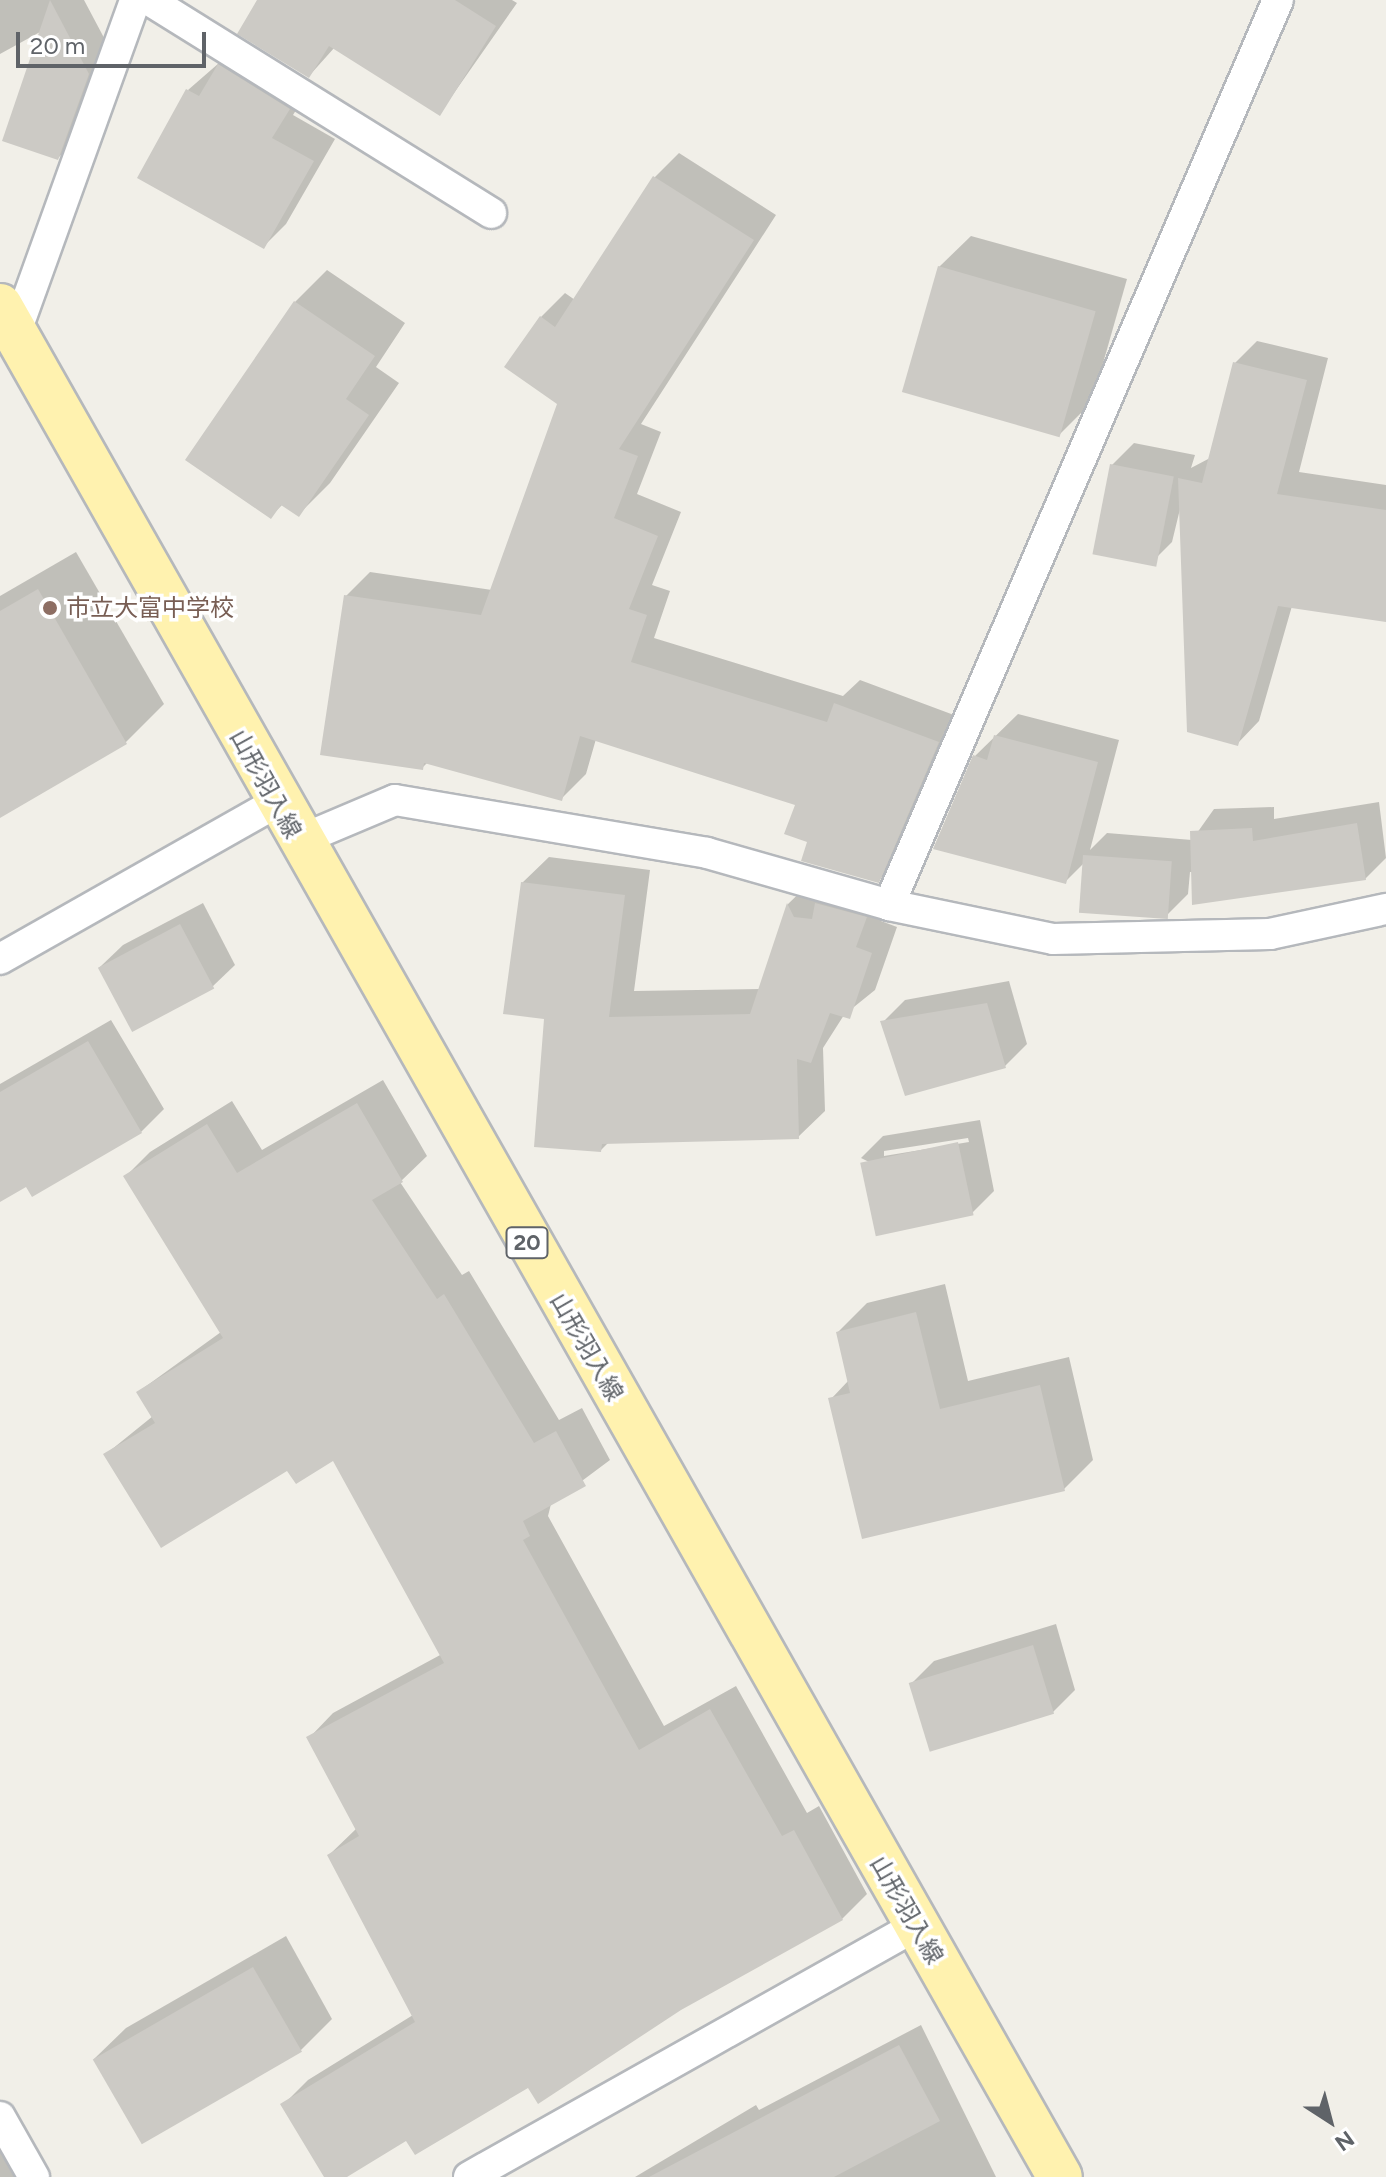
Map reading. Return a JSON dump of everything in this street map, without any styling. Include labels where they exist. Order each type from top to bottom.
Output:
[{"type":"main road","name":"山形羽入線","points":[[8,320],[276,803],[1060,2177]]},
{"type":"lane","points":[[8,320],[135,0]]},
{"type":"lane","points":[[149,0],[491,213]]},
{"type":"lane","points":[[889,905],[1278,0]]},
{"type":"lane","points":[[298,841],[395,800],[707,853],[889,905],[1053,939],[1270,934],[1386,909]]},
{"type":"lane","points":[[0,959],[276,803]]},
{"type":"lane","points":[[469,2177],[916,1926]]},
{"type":"lane","points":[[0,2117],[34,2177]]},
{"type":"building","points":[[50,0],[89,74],[58,160],[2,141]]},
{"type":"building","points":[[257,0],[455,0],[496,26],[440,116],[329,46],[309,78],[237,34]]},
{"type":"building","points":[[218,64],[290,109],[272,138],[314,161],[264,249],[137,178],[186,89],[199,96]]},
{"type":"building","points":[[653,176],[754,240],[619,449],[638,456],[614,518],[658,536],[629,609],[647,615],[631,662],[827,722],[834,703],[939,742],[879,883],[801,861],[807,842],[784,834],[795,805],[580,736],[562,801],[424,763],[423,770],[320,755],[344,595],[481,615],[557,404],[504,367],[540,316],[555,327]]},
{"type":"building","points":[[938,266],[1096,311],[1060,437],[902,392]]},
{"type":"building","points":[[294,301],[375,356],[346,399],[369,415],[299,517],[281,505],[271,519],[185,460]]},
{"type":"building","points":[[1233,362],[1307,380],[1277,494],[1386,510],[1386,622],[1278,606],[1238,746],[1187,732],[1178,478],[1202,483]]},
{"type":"building","points":[[1110,464],[1174,476],[1156,567],[1092,554]]},
{"type":"building","points":[[38,589],[127,744],[0,818],[0,611]]},
{"type":"building","points":[[994,735],[1098,762],[1066,884],[933,849],[973,755],[987,760]]},
{"type":"building","points":[[1357,823],[1366,880],[1192,905],[1190,831],[1252,828],[1253,841]]},
{"type":"building","points":[[1083,855],[1172,861],[1168,919],[1079,913]]},
{"type":"building","points":[[521,882],[625,895],[609,1017],[750,1014],[787,903],[794,917],[812,919],[815,903],[867,917],[856,947],[872,953],[850,1019],[830,1013],[811,1063],[797,1059],[799,1139],[602,1144],[601,1152],[534,1147],[544,1019],[503,1014]]},
{"type":"building","points":[[180,924],[214,988],[132,1032],[98,968]]},
{"type":"building","points":[[987,1003],[1006,1068],[905,1096],[880,1021]]},
{"type":"building","points":[[88,1041],[142,1133],[32,1197],[26,1187],[0,1202],[0,1092]]},
{"type":"building","points":[[357,1103],[403,1182],[372,1200],[437,1299],[444,1294],[534,1443],[556,1431],[586,1486],[523,1521],[530,1536],[523,1540],[639,1750],[710,1709],[782,1836],[794,1830],[843,1920],[681,2010],[538,2104],[528,2088],[415,2155],[406,2141],[347,2177],[324,2177],[280,2104],[415,2022],[327,1855],[359,1836],[306,1737],[444,1663],[333,1461],[296,1484],[287,1471],[161,1548],[103,1454],[155,1423],[136,1392],[223,1338],[123,1176],[207,1124],[237,1173]]},
{"type":"building","points":[[958,1142],[974,1215],[876,1236],[860,1163]]},
{"type":"building","points":[[916,1312],[940,1409],[1040,1385],[1065,1491],[862,1539],[828,1398],[850,1393],[836,1332]]},
{"type":"building","points":[[1033,1645],[1054,1714],[930,1752],[909,1683]]},
{"type":"building","points":[[253,1967],[302,2052],[142,2144],[93,2060]]},
{"type":"building","points":[[899,2045],[940,2121],[834,2177],[649,2177]]},
{"type":"place","name":"市立大富中学校","points":[[50,608]]}]
